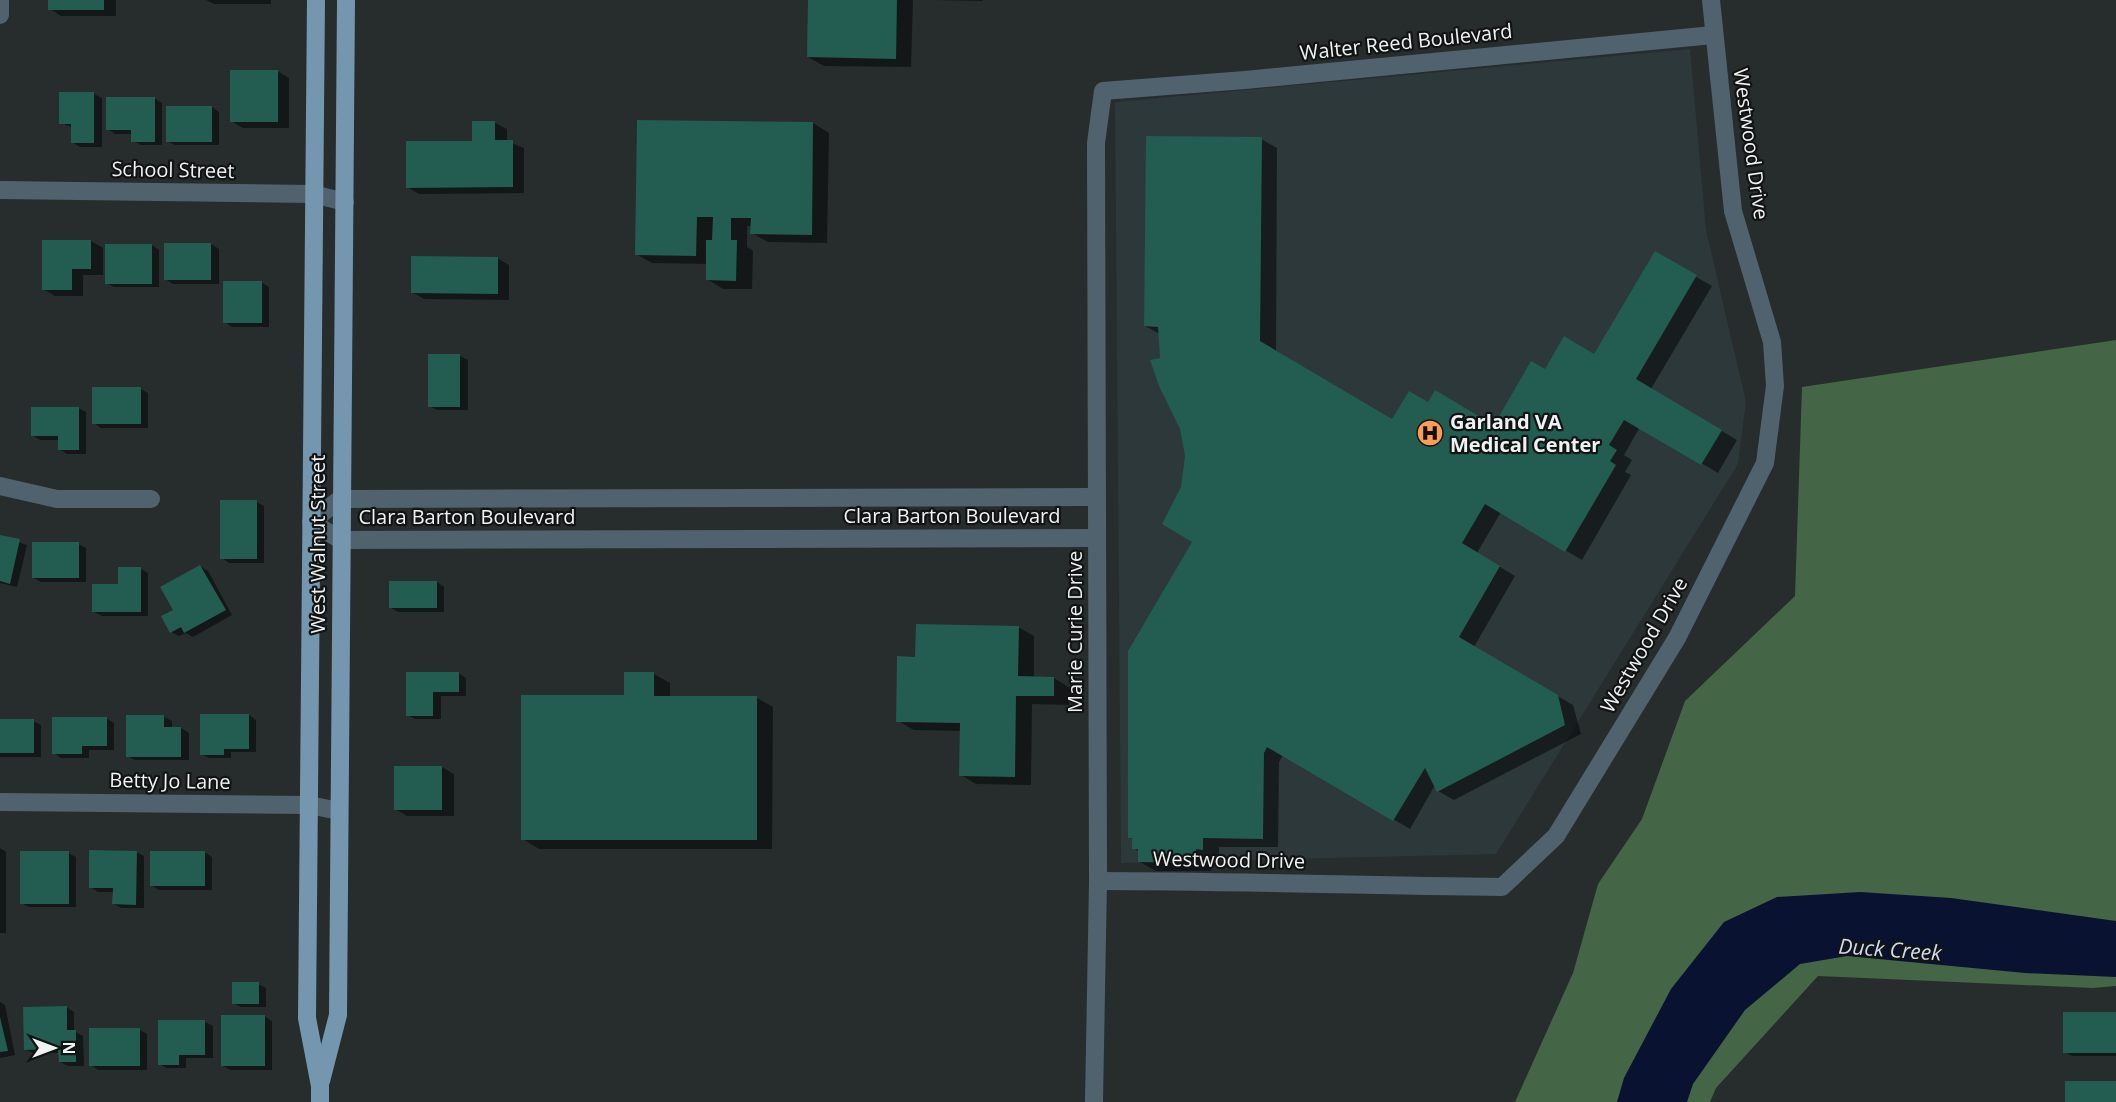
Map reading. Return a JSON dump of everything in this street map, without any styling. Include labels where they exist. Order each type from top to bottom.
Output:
[{"type":"main road","name":"West Walnut Street","points":[[316,0],[308,1018],[320,1094]]},
{"type":"main road","name":"West Walnut Street","points":[[320,1094],[338,1016],[340,499],[346,0]]},
{"type":"street","points":[[0,0],[0,15]]},
{"type":"street","name":"Westwood Drive","points":[[1098,881],[1264,881],[1342,886],[1502,887],[1556,836],[1677,638],[1765,463],[1775,386],[1772,342],[1733,211],[1711,0]]},
{"type":"street","name":"Walter Reed Boulevard","points":[[1103,91],[1255,80],[1713,35]]},
{"type":"street","name":"Marie Curie Drive","points":[[1095,1102],[1098,881],[1096,143],[1103,91]]},
{"type":"street","name":"School Street","points":[[0,190],[313,194],[345,202]]},
{"type":"street","points":[[0,486],[57,499],[151,499]]},
{"type":"street","name":"Clara Barton Boulevard","points":[[1096,496],[340,499],[311,522],[341,540],[1097,538]]},
{"type":"street","name":"Betty Jo Lane","points":[[0,802],[309,805],[339,811]]},
{"type":"shaded area","name":"Garland VA Medical Center","points":[[1690,49],[1706,230],[1746,402],[1738,464],[1496,854],[1121,863],[1115,102]]},
{"type":"green space","points":[[2116,340],[2116,986],[2093,988],[1818,976],[1716,1088],[1710,1102],[1515,1102],[1573,973],[1598,884],[1642,819],[1685,701],[1795,596],[1802,387]]},
{"type":"water","name":"Duck Creek","points":[[1860,892],[1951,898],[2116,921],[2116,977],[2025,973],[1847,956],[1800,964],[1745,1010],[1693,1084],[1687,1102],[1617,1102],[1624,1078],[1671,989],[1724,922],[1777,897]]},
{"type":"building","points":[[48,0],[104,0],[104,10],[48,10]]},
{"type":"building","points":[[808,0],[897,0],[896,59],[807,57]]},
{"type":"building","points":[[230,70],[278,70],[278,122],[230,122]]},
{"type":"building","points":[[59,92],[94,92],[94,143],[71,143],[71,124],[59,124]]},
{"type":"building","points":[[106,97],[155,97],[155,142],[131,142],[131,130],[106,130]]},
{"type":"building","points":[[166,106],[212,106],[212,142],[166,142]]},
{"type":"building","points":[[637,120],[813,122],[812,235],[750,234],[751,218],[731,218],[731,240],[737,240],[736,281],[706,280],[706,240],[712,240],[713,217],[697,217],[696,256],[635,255]]},
{"type":"building","points":[[472,121],[495,121],[495,140],[513,140],[513,187],[406,188],[406,141],[472,141]]},
{"type":"building","points":[[1146,136],[1262,137],[1260,341],[1392,419],[1409,391],[1428,402],[1435,390],[1494,425],[1531,361],[1545,369],[1564,336],[1594,354],[1655,251],[1697,275],[1636,379],[1722,430],[1701,465],[1624,420],[1609,445],[1617,450],[1610,461],[1616,465],[1565,552],[1485,504],[1462,543],[1500,566],[1459,637],[1558,695],[1565,725],[1437,792],[1425,768],[1393,821],[1267,747],[1264,753],[1263,839],[1203,838],[1203,850],[1196,849],[1196,863],[1138,862],[1138,849],[1132,849],[1132,838],[1128,838],[1128,651],[1192,542],[1162,524],[1181,487],[1185,456],[1180,429],[1159,386],[1150,360],[1160,358],[1158,327],[1144,326]]},
{"type":"building","points":[[42,240],[91,240],[91,269],[72,269],[72,290],[42,290]]},
{"type":"building","points":[[164,243],[211,243],[211,280],[164,280]]},
{"type":"building","points":[[105,244],[152,244],[152,284],[105,284]]},
{"type":"building","points":[[411,256],[498,257],[498,294],[411,293]]},
{"type":"building","points":[[223,281],[262,281],[262,323],[223,323]]},
{"type":"building","points":[[428,354],[460,354],[460,407],[428,407]]},
{"type":"building","points":[[92,387],[141,387],[141,424],[92,424]]},
{"type":"building","points":[[31,407],[79,407],[79,450],[58,450],[58,436],[31,436]]},
{"type":"building","points":[[220,500],[257,500],[257,559],[220,559]]},
{"type":"building","points":[[0,535],[20,539],[10,584],[0,581]]},
{"type":"building","points":[[32,542],[79,542],[79,578],[32,578]]},
{"type":"building","points":[[200,565],[226,610],[184,633],[181,627],[170,633],[161,616],[173,610],[160,587]]},
{"type":"building","points":[[118,567],[141,567],[141,612],[92,612],[92,584],[118,584]]},
{"type":"building","points":[[389,581],[437,581],[437,608],[389,608]]},
{"type":"building","points":[[916,624],[1019,626],[1018,676],[1054,677],[1054,696],[1016,696],[1015,777],[959,776],[960,723],[896,722],[897,656],[915,657]]},
{"type":"building","points":[[406,672],[459,672],[459,692],[433,692],[433,716],[406,716]]},
{"type":"building","points":[[624,672],[654,672],[654,696],[757,696],[757,840],[521,840],[521,695],[624,695]]},
{"type":"building","points":[[200,714],[249,714],[249,749],[224,749],[224,755],[200,755]]},
{"type":"building","points":[[126,715],[164,715],[164,727],[181,727],[181,757],[126,757]]},
{"type":"building","points":[[52,717],[107,717],[107,746],[82,746],[82,754],[52,754]]},
{"type":"building","points":[[0,719],[34,719],[34,753],[0,753]]},
{"type":"building","points":[[394,766],[442,766],[442,810],[394,810]]},
{"type":"building","points":[[89,850],[137,851],[136,905],[112,904],[113,888],[89,888]]},
{"type":"building","points":[[20,851],[69,851],[69,904],[20,904]]},
{"type":"building","points":[[150,851],[205,851],[205,886],[150,886]]},
{"type":"building","points":[[232,982],[259,982],[259,1004],[232,1004]]},
{"type":"building","points":[[67,1006],[67,1030],[76,1030],[76,1062],[59,1062],[58,1049],[24,1050],[23,1007]]},
{"type":"building","points":[[2063,1012],[2116,1012],[2116,1053],[2063,1053]]},
{"type":"building","points":[[221,1015],[265,1015],[265,1066],[221,1066]]},
{"type":"building","points":[[0,1017],[8,1051],[0,1052]]},
{"type":"building","points":[[158,1020],[205,1020],[205,1055],[179,1055],[179,1065],[158,1065]]},
{"type":"building","points":[[89,1028],[140,1028],[140,1066],[89,1066]]},
{"type":"building","points":[[2065,1081],[2116,1081],[2116,1102],[2065,1102]]},
{"type":"place","name":"Garland VA Medical Center","points":[[1430,433]]}]
